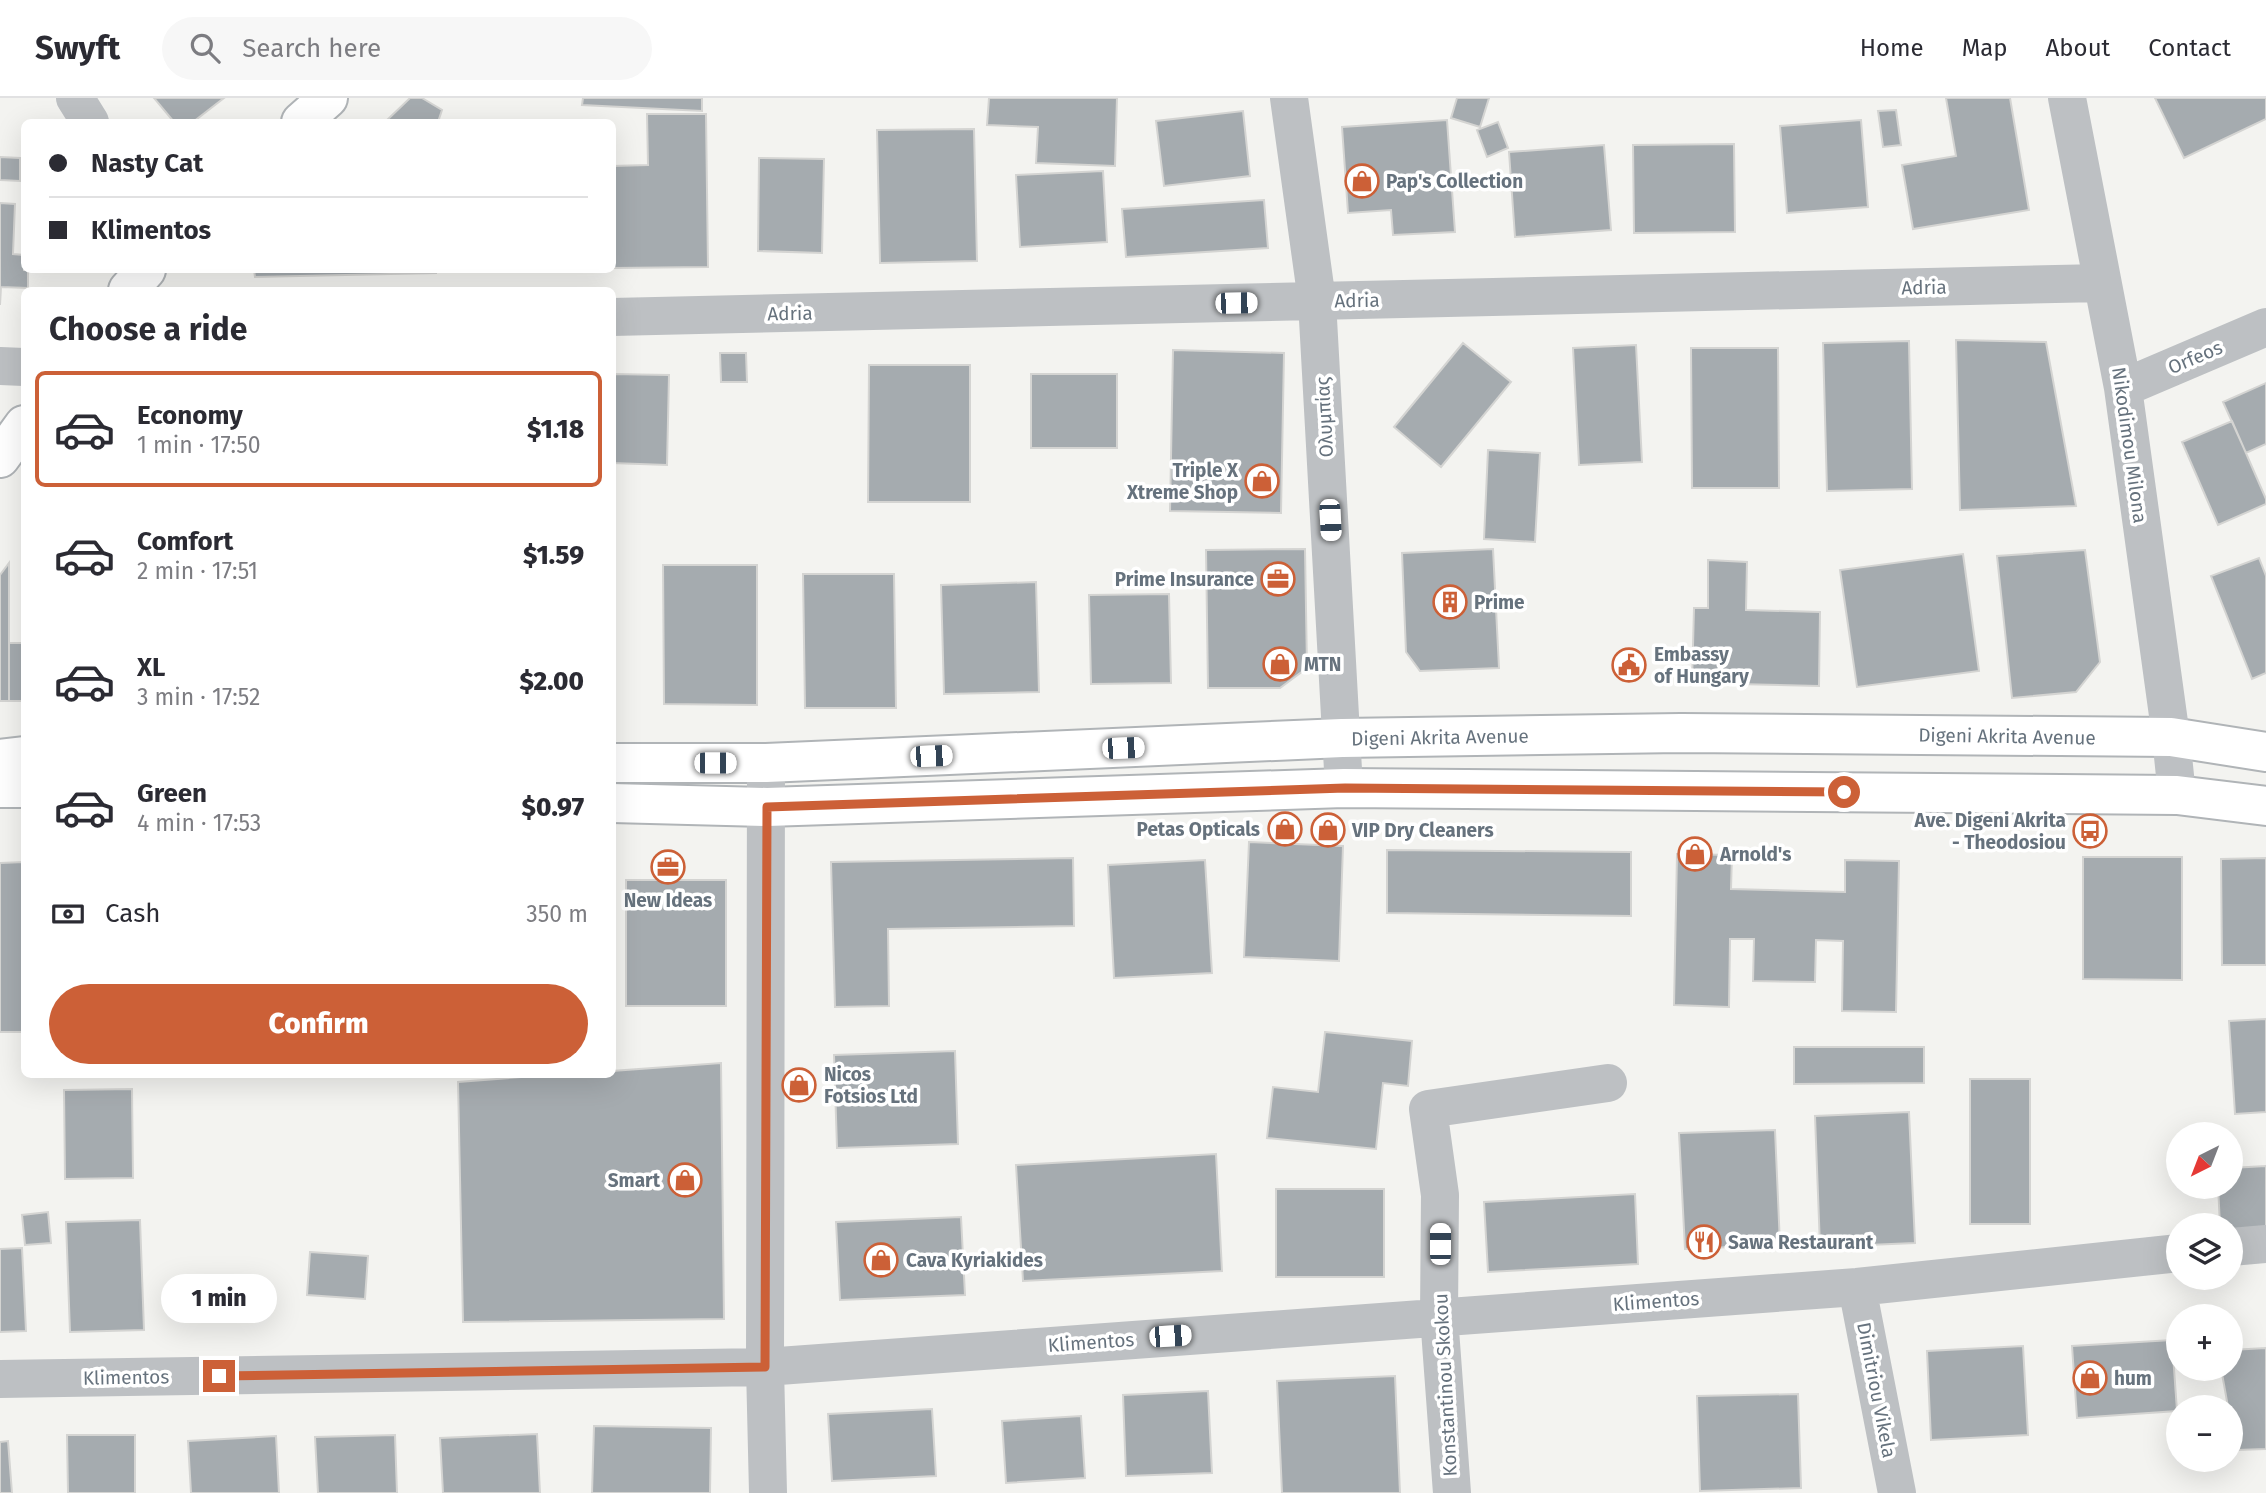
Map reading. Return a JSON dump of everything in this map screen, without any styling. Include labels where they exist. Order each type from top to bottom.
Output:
[{"type":"main road","points":[[304,119],[328,98]]},
{"type":"main road","points":[[131,287],[143,273]]},
{"type":"main road","points":[[0,458],[21,429]]},
{"type":"main road","name":"Digeni Akrita Avenue","points":[[616,763],[766,763],[1342,738],[1681,733],[2171,737],[2266,752]]},
{"type":"main road","points":[[0,759],[21,756]]},
{"type":"main road","points":[[0,788],[21,788]]},
{"type":"main road","points":[[616,803],[767,807],[1345,788],[2177,795],[2266,806]]},
{"type":"street","points":[[75,98],[88,119]]},
{"type":"street","name":"Ολυμπίας","points":[[1289,98],[1317,301],[1345,788]]},
{"type":"street","name":"Nikodimou Milona","points":[[2067,98],[2123,388],[2177,795]]},
{"type":"street","name":"Adria","points":[[616,317],[2102,283]]},
{"type":"street","name":"Orfeos","points":[[2123,388],[2266,327]]},
{"type":"street","points":[[0,366],[21,367]]},
{"type":"street","points":[[766,763],[765,1367],[768,1493]]},
{"type":"street","points":[[724,806],[746,823],[767,852]]},
{"type":"street","name":"Konstantinou Skokou","points":[[1452,1493],[1439,1316],[1440,1195],[1428,1109],[1608,1083]]},
{"type":"street","points":[[2243,1246],[2266,1244]]},
{"type":"street","name":"Klimentos","points":[[0,1379],[765,1367],[1857,1287],[2166,1254]]},
{"type":"street","name":"Dimitriou Vikela","points":[[1857,1287],[1897,1493]]},
{"type":"building","points":[[154,98],[224,98],[197,119],[172,119]]},
{"type":"building","points":[[410,98],[422,98],[442,110],[439,119],[388,119]]},
{"type":"building","points":[[583,98],[702,98],[702,111],[582,105]]},
{"type":"building","points":[[989,98],[1117,98],[1115,166],[1036,163],[1038,127],[987,125]]},
{"type":"building","points":[[1457,98],[1489,98],[1480,127],[1451,118]]},
{"type":"building","points":[[1946,98],[2010,98],[2029,210],[1913,229],[1902,165],[1956,156]]},
{"type":"building","points":[[2155,98],[2266,98],[2266,119],[2184,158]]},
{"type":"building","points":[[1896,110],[1901,145],[1883,147],[1878,111]]},
{"type":"building","points":[[1243,111],[1250,176],[1164,186],[1156,121]]},
{"type":"building","points":[[647,114],[706,114],[708,267],[616,268],[616,166],[648,165]]},
{"type":"building","points":[[1447,120],[1455,232],[1393,235],[1391,210],[1348,213],[1342,127]]},
{"type":"building","points":[[1861,120],[1868,207],[1787,213],[1780,126]]},
{"type":"building","points":[[1498,122],[1508,148],[1487,157],[1477,130]]},
{"type":"building","points":[[974,129],[977,261],[880,263],[877,130]]},
{"type":"building","points":[[1734,144],[1735,232],[1634,233],[1633,145]]},
{"type":"building","points":[[1604,145],[1611,230],[1515,237],[1509,152]]},
{"type":"building","points":[[0,157],[20,158],[20,181],[0,180]]},
{"type":"building","points":[[759,158],[824,159],[822,253],[758,251]]},
{"type":"building","points":[[1103,171],[1107,242],[1020,247],[1016,175]]},
{"type":"building","points":[[1264,200],[1268,248],[1126,257],[1122,209]]},
{"type":"building","points":[[0,203],[15,204],[13,254],[21,255],[21,273],[28,273],[28,287],[1,287],[0,305]]},
{"type":"building","points":[[254,273],[436,273],[255,277]]},
{"type":"building","points":[[1956,340],[2046,342],[2076,506],[1960,510]]},
{"type":"building","points":[[1909,341],[1912,489],[1827,491],[1823,343]]},
{"type":"building","points":[[1463,343],[1511,382],[1441,467],[1394,427]]},
{"type":"building","points":[[1636,345],[1642,462],[1579,465],[1573,348]]},
{"type":"building","points":[[1691,348],[1778,348],[1779,488],[1692,488]]},
{"type":"building","points":[[1173,350],[1284,353],[1281,513],[1170,511]]},
{"type":"building","points":[[720,353],[746,353],[747,382],[721,382]]},
{"type":"building","points":[[869,365],[970,365],[970,502],[868,502]]},
{"type":"building","points":[[616,374],[669,375],[667,465],[616,463]]},
{"type":"building","points":[[1031,374],[1117,374],[1117,448],[1031,448]]},
{"type":"building","points":[[2266,383],[2266,444],[2246,453],[2223,402]]},
{"type":"building","points":[[2232,421],[2266,504],[2218,525],[2182,442]]},
{"type":"building","points":[[1488,450],[1540,453],[1535,542],[1484,539]]},
{"type":"building","points":[[1305,549],[1307,668],[1280,688],[1208,688],[1206,550]]},
{"type":"building","name":"Prime","points":[[1493,549],[1499,668],[1420,671],[1406,652],[1402,553]]},
{"type":"building","points":[[2085,550],[2100,662],[2076,692],[2012,698],[1997,556]]},
{"type":"building","points":[[1963,554],[1979,671],[1857,687],[1840,570]]},
{"type":"building","points":[[2259,558],[2266,576],[2266,673],[2252,679],[2211,576]]},
{"type":"building","points":[[1708,560],[1747,562],[1746,610],[1820,612],[1819,686],[1692,683],[1694,608],[1708,608]]},
{"type":"building","points":[[9,563],[9,701],[0,701],[0,575]]},
{"type":"building","points":[[663,565],[757,565],[757,705],[664,704]]},
{"type":"building","points":[[803,574],[894,574],[896,708],[805,708]]},
{"type":"building","points":[[1036,582],[1039,692],[944,694],[941,585]]},
{"type":"building","points":[[1169,594],[1171,683],[1091,684],[1089,595]]},
{"type":"building","points":[[9,643],[21,643],[21,701],[9,701]]},
{"type":"building","points":[[1249,842],[1343,846],[1339,961],[1244,957]]},
{"type":"building","points":[[1387,850],[1631,852],[1631,916],[1387,913]]},
{"type":"building","points":[[1677,854],[1732,855],[1731,889],[1845,892],[1845,860],[1899,861],[1896,1012],[1842,1011],[1843,941],[1816,940],[1815,982],[1753,981],[1754,939],[1730,939],[1729,1007],[1674,1005]]},
{"type":"building","points":[[2083,857],[2182,857],[2182,980],[2083,979]]},
{"type":"building","points":[[1073,858],[1074,926],[888,929],[889,1006],[835,1007],[831,862]]},
{"type":"building","points":[[2266,858],[2266,965],[2222,965],[2221,859]]},
{"type":"building","points":[[1205,860],[1212,973],[1114,978],[1108,865]]},
{"type":"building","points":[[21,862],[21,1032],[0,1032],[0,863]]},
{"type":"building","points":[[626,880],[726,880],[726,1006],[626,1006]]},
{"type":"building","points":[[2266,1019],[2266,1112],[2235,1114],[2229,1021]]},
{"type":"building","points":[[1325,1032],[1412,1041],[1408,1086],[1383,1083],[1376,1149],[1267,1138],[1273,1087],[1318,1092]]},
{"type":"building","points":[[1794,1047],[1924,1047],[1924,1083],[1794,1084]]},
{"type":"building","points":[[955,1051],[958,1144],[837,1148],[834,1055]]},
{"type":"building","points":[[721,1063],[724,1319],[463,1322],[458,1082],[509,1078],[616,1078],[616,1071]]},
{"type":"building","points":[[1970,1079],[2030,1079],[2030,1224],[1970,1224]]},
{"type":"building","points":[[132,1089],[133,1178],[65,1179],[64,1090]]},
{"type":"building","points":[[1909,1112],[1915,1243],[1820,1247],[1815,1116]]},
{"type":"building","points":[[1775,1130],[1780,1245],[1685,1249],[1679,1133]]},
{"type":"building","points":[[1216,1154],[1222,1271],[1023,1281],[1016,1165]]},
{"type":"building","points":[[2266,1166],[2266,1228],[2243,1229],[2243,1213],[2219,1213],[2219,1199],[2244,1199],[2244,1167]]},
{"type":"building","points":[[1276,1189],[1384,1189],[1384,1277],[1276,1277]]},
{"type":"building","points":[[1635,1194],[1638,1264],[1488,1272],[1484,1202]]},
{"type":"building","points":[[48,1212],[51,1243],[25,1245],[22,1215]]},
{"type":"building","points":[[961,1217],[965,1295],[840,1300],[836,1222]]},
{"type":"building","points":[[140,1220],[144,1330],[70,1332],[66,1222]]},
{"type":"building","points":[[22,1248],[26,1331],[0,1332],[0,1249]]},
{"type":"building","points":[[310,1252],[368,1256],[365,1299],[307,1295]]},
{"type":"building","points":[[2166,1340],[2166,1381],[2175,1381],[2176,1395],[2166,1395],[2166,1412],[2077,1418],[2072,1346]]},
{"type":"building","points":[[2023,1346],[2028,1435],[1931,1440],[1927,1351]]},
{"type":"building","points":[[2266,1348],[2266,1449],[2243,1450],[2243,1395],[2226,1395],[2223,1381],[2243,1381],[2243,1349]]},
{"type":"building","points":[[1395,1376],[1400,1493],[1282,1493],[1277,1381]]},
{"type":"building","points":[[1208,1391],[1212,1473],[1126,1476],[1123,1395]]},
{"type":"building","points":[[1798,1394],[1801,1488],[1700,1491],[1697,1396]]},
{"type":"building","points":[[932,1409],[936,1476],[832,1481],[828,1414]]},
{"type":"building","points":[[1081,1416],[1085,1478],[1006,1483],[1002,1421]]},
{"type":"building","points":[[594,1426],[711,1428],[710,1493],[592,1493]]},
{"type":"building","points":[[537,1434],[540,1493],[443,1493],[440,1438]]},
{"type":"building","points":[[67,1435],[135,1435],[135,1493],[68,1493]]},
{"type":"building","points":[[395,1435],[397,1493],[318,1493],[315,1437]]},
{"type":"building","points":[[276,1436],[279,1493],[191,1493],[188,1441]]},
{"type":"building","points":[[8,1441],[12,1493],[0,1493],[0,1442]]},
{"type":"place","name":"Pap's Collection","points":[[1362,181]]},
{"type":"place","name":"Triple X Xtreme Shop","points":[[1262,481]]},
{"type":"place","name":"Prime Insurance","points":[[1278,579]]},
{"type":"place","name":"Prime","points":[[1450,602]]},
{"type":"place","name":"MTN","points":[[1280,664]]},
{"type":"place","name":"Embassy of Hungary","points":[[1629,665]]},
{"type":"place","name":"Petas Opticals","points":[[1285,829]]},
{"type":"place","name":"VIP Dry Cleaners","points":[[1328,830]]},
{"type":"place","name":"Ave. Digeni Akrita - Theodosiou","points":[[2090,831]]},
{"type":"place","name":"Arnold's","points":[[1695,854]]},
{"type":"place","name":"New Ideas","points":[[668,867]]},
{"type":"place","name":"Nicos Fotsios Ltd","points":[[799,1085]]},
{"type":"place","name":"Smart","points":[[685,1180]]},
{"type":"place","name":"Sawa Restaurant","points":[[1704,1242]]},
{"type":"place","name":"Cava Kyriakides","points":[[881,1260]]},
{"type":"place","name":"hum","points":[[2090,1378]]},
{"type":"route","points":[[219,1376],[765,1367],[767,807],[1345,788],[1844,792]]}]
